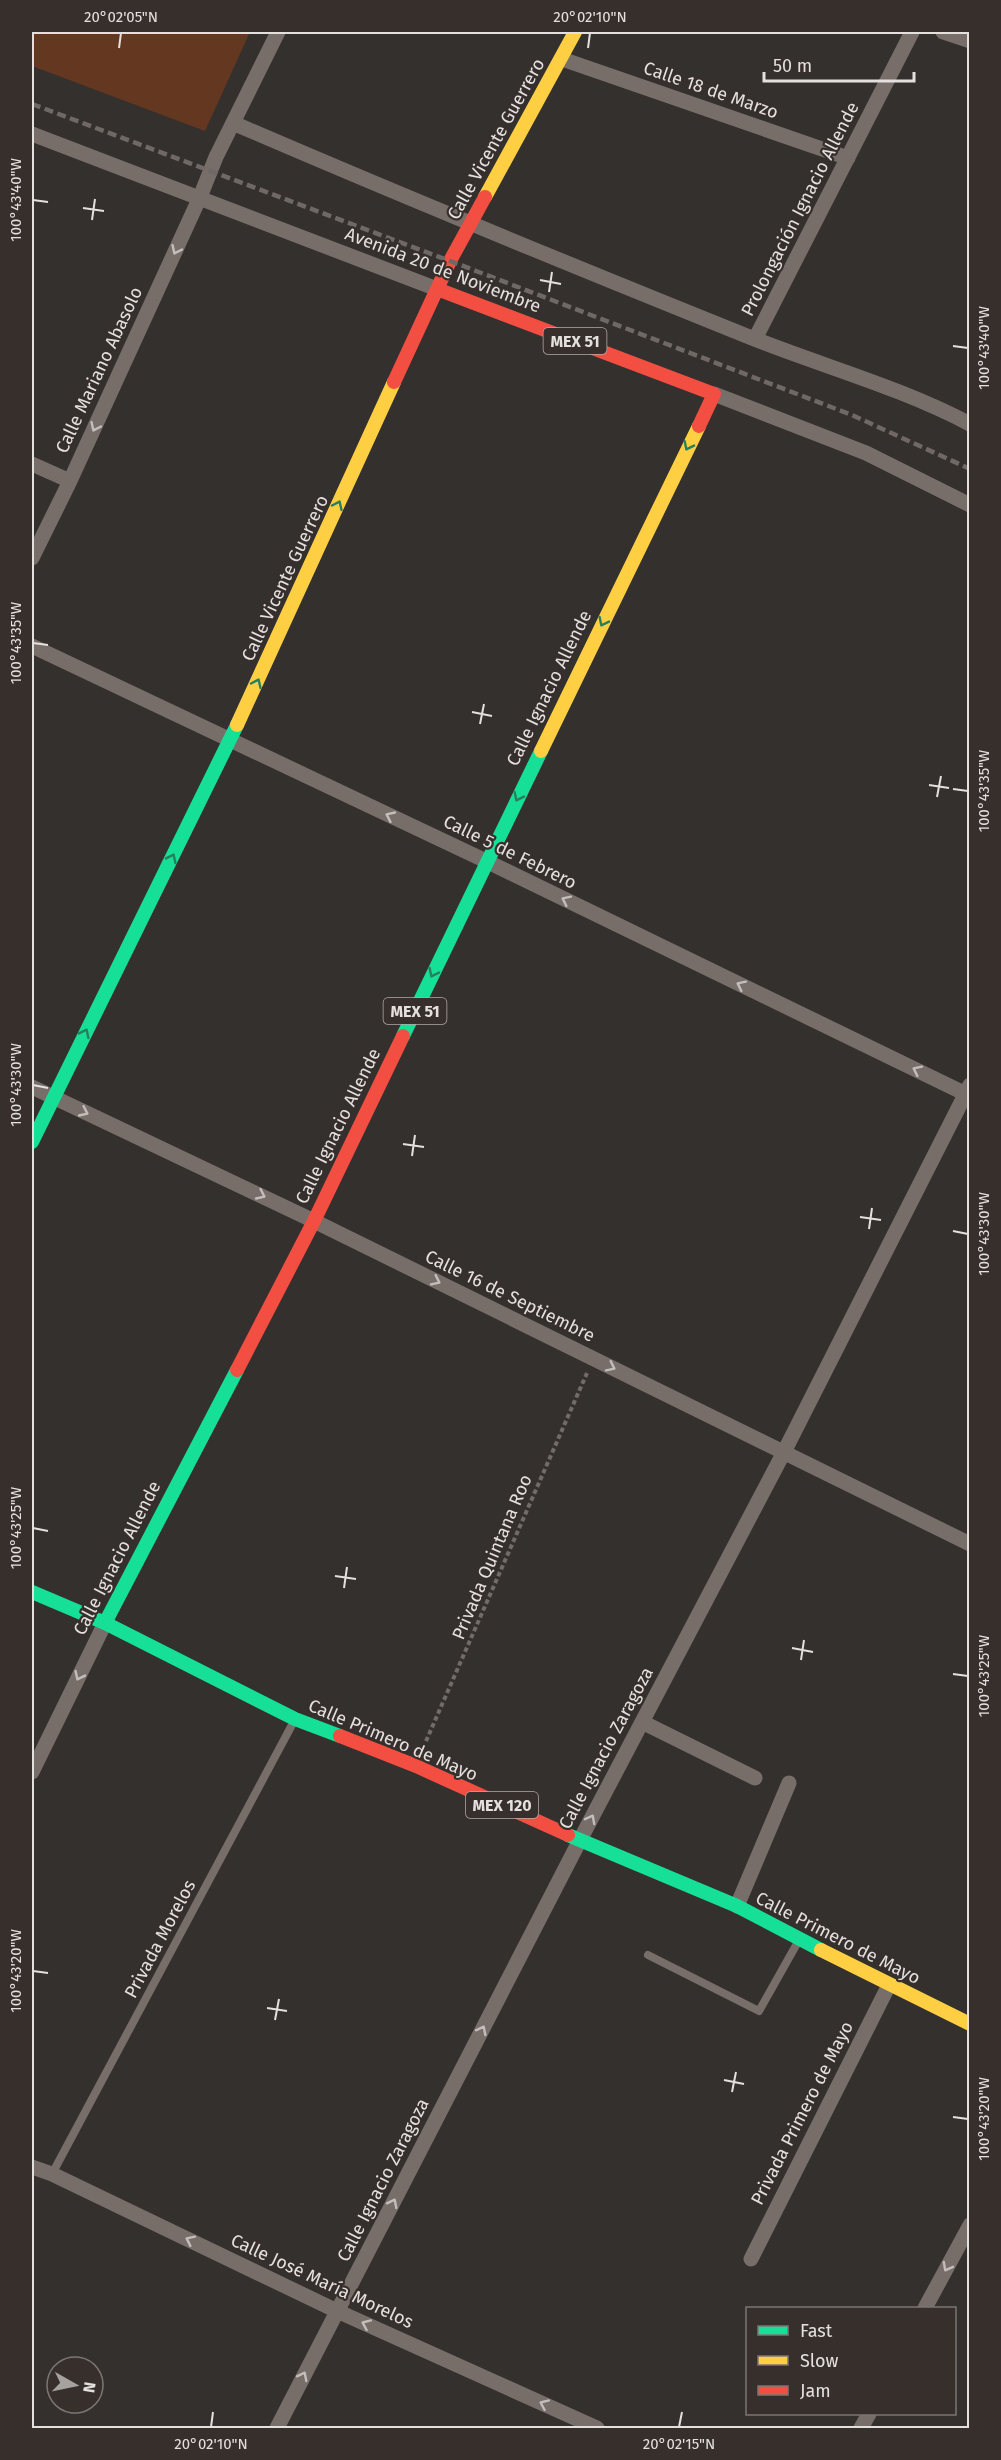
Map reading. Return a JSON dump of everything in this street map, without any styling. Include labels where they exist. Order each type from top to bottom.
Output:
[{"type":"main road","name":"Calle Vicente Guerrero","points":[[32,1142],[230,741],[437,289],[575,32]]},
{"type":"main road","name":"Avenida 20 de Noviembre","points":[[437,289],[714,394]]},
{"type":"main road","name":"Calle Ignacio Allende","points":[[105,1623],[314,1221],[486,861],[714,394]]},
{"type":"main road","name":"Calle Primero de Mayo","points":[[32,1592],[105,1623],[295,1719],[416,1766],[579,1840],[737,1906],[969,2024]]},
{"type":"street","name":"Calle Mariano Abasolo","points":[[32,558],[70,481],[216,157],[278,32]]},
{"type":"street","name":"Prolongación Ignacio Allende","points":[[754,339],[912,32]]},
{"type":"street","points":[[943,32],[969,41]]},
{"type":"street","name":"Calle 18 de Marzo","points":[[562,59],[848,159]]},
{"type":"street","points":[[233,123],[470,224],[754,339],[933,405],[969,424]]},
{"type":"street","name":"Avenida 20 de Noviembre","points":[[32,134],[200,196],[437,289]]},
{"type":"street","name":"Avenida 20 de Noviembre","points":[[714,394],[866,453],[969,505]]},
{"type":"street","points":[[32,464],[70,481]]},
{"type":"street","name":"Calle 5 de Febrero","points":[[32,646],[968,1092]]},
{"type":"street","name":"Calle 16 de Septiembre","points":[[32,1087],[314,1221],[784,1452],[967,1537]]},
{"type":"street","name":"Calle Ignacio Zaragoza","points":[[277,2428],[579,1840],[784,1452],[968,1092]]},
{"type":"street","name":"Calle Ignacio Allende","points":[[32,1772],[105,1623]]},
{"type":"street","points":[[642,1722],[755,1778]]},
{"type":"street","points":[[737,1906],[789,1783]]},
{"type":"street","name":"Privada Primero de Mayo","points":[[751,2259],[889,1985]]},
{"type":"street","name":"Calle José María Morelos","points":[[32,2167],[337,2311],[597,2428]]},
{"type":"street","points":[[926,2307],[969,2224]]},
{"type":"lane","name":"Privada Morelos","points":[[51,2174],[295,1719]]},
{"type":"lane","points":[[648,1955],[759,2011],[800,1939]]},
{"type":"path","name":"Privada Quintana Roo","points":[[416,1766],[593,1358]]},
{"type":"shaded area","points":[[32,32],[250,32],[205,131],[32,66]]},
{"type":"railway","points":[[32,104],[852,415],[970,469]]},
{"type":"traffic: fast","points":[[32,1142],[237,725]]},
{"type":"traffic: fast","points":[[403,1036],[541,751]]},
{"type":"traffic: fast","points":[[105,1623],[237,1370]]},
{"type":"traffic: fast","points":[[32,1592],[105,1623],[295,1719],[340,1736]]},
{"type":"traffic: fast","points":[[568,1835],[737,1906],[821,1950]]},
{"type":"traffic: slow","points":[[485,197],[575,32]]},
{"type":"traffic: slow","points":[[237,725],[394,382]]},
{"type":"traffic: slow","points":[[541,751],[699,426]]},
{"type":"traffic: slow","points":[[821,1950],[970,2024]]},
{"type":"traffic: jam","points":[[394,382],[450,261],[485,197]]},
{"type":"traffic: jam","points":[[437,289],[714,394],[699,426]]},
{"type":"traffic: jam","points":[[237,1370],[314,1221],[403,1036]]},
{"type":"traffic: jam","points":[[340,1736],[416,1766],[568,1835]]}]
